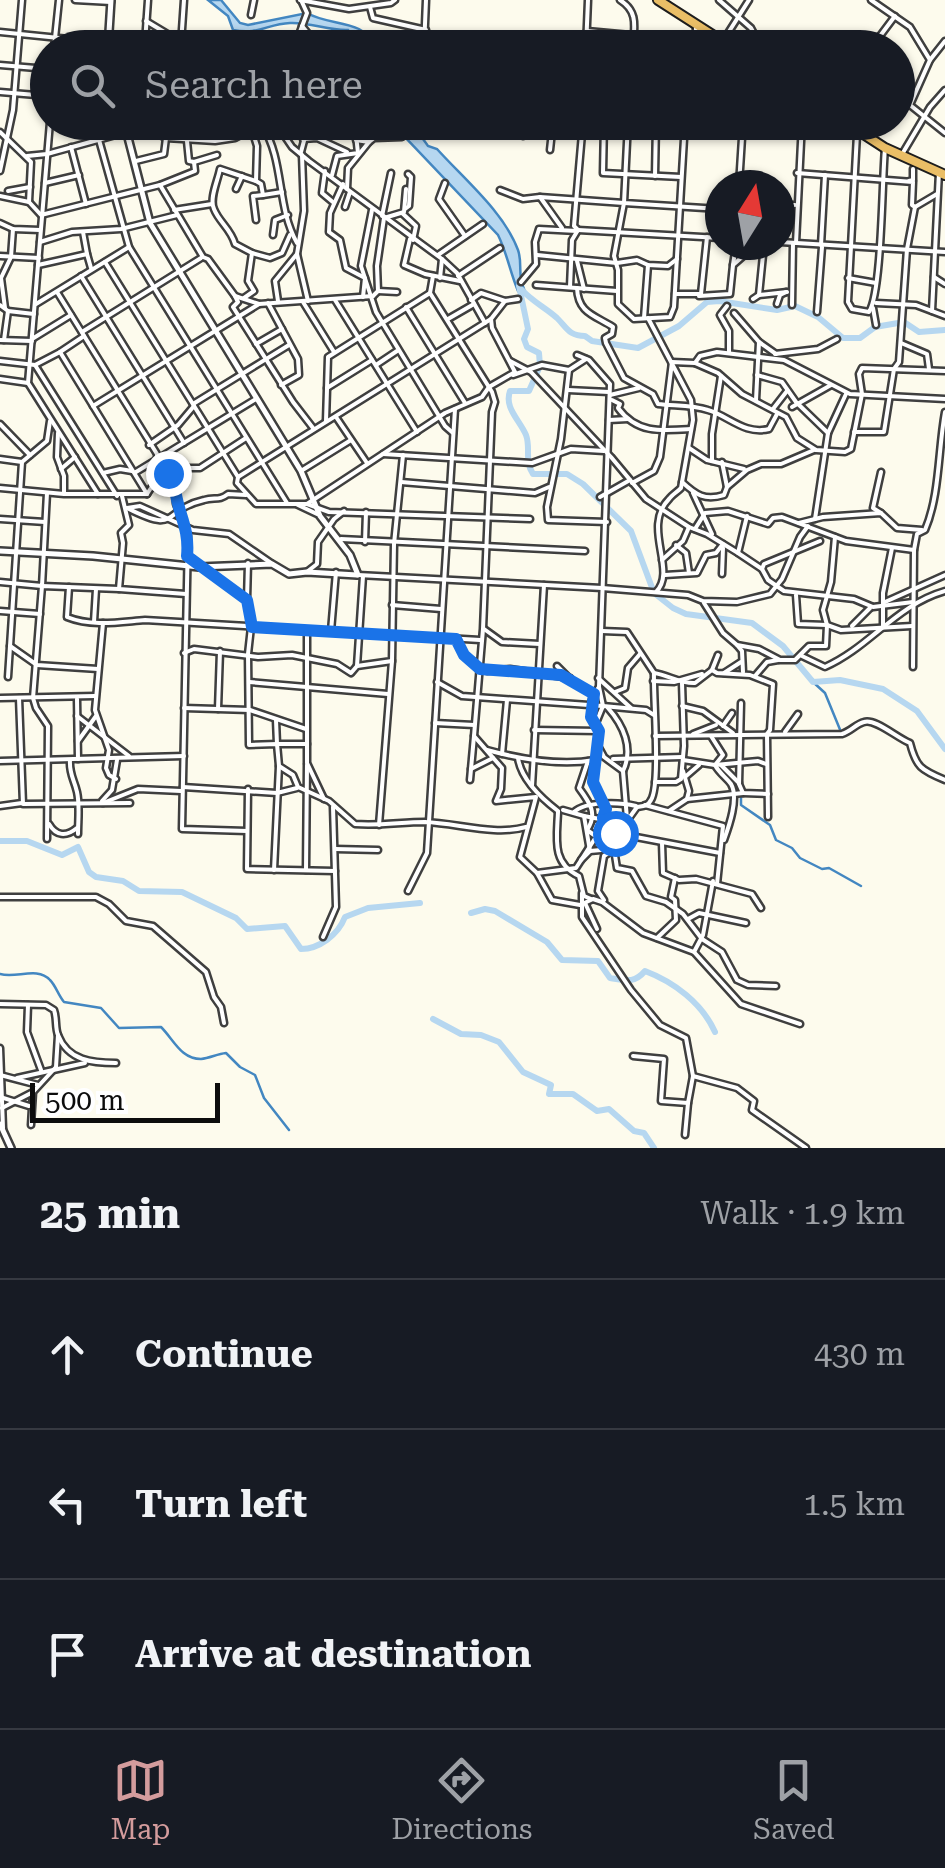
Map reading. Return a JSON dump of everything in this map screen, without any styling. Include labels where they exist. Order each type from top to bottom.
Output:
[{"type":"highway","points":[[660,0],[708,30]]},
{"type":"highway","points":[[876,141],[901,155]]},
{"type":"highway","points":[[876,141],[918,165],[943,173]]},
{"type":"street","points":[[0,171],[15,93],[22,0]]},
{"type":"street","points":[[56,30],[59,0]]},
{"type":"street","points":[[75,0],[111,1],[109,30]]},
{"type":"street","points":[[146,30],[148,0]]},
{"type":"street","points":[[183,30],[184,0]]},
{"type":"street","points":[[251,15],[254,0]]},
{"type":"street","points":[[301,0],[350,9],[392,4],[395,0]]},
{"type":"street","points":[[301,0],[307,13],[301,30]]},
{"type":"street","points":[[350,9],[353,0]]},
{"type":"street","points":[[587,30],[588,0]]},
{"type":"street","points":[[620,0],[633,10],[634,30]]},
{"type":"street","points":[[719,0],[752,30]]},
{"type":"street","points":[[730,30],[749,0]]},
{"type":"street","points":[[870,0],[912,30]]},
{"type":"street","points":[[370,6],[373,18],[426,30],[424,1]]},
{"type":"street","points":[[884,30],[895,16]]},
{"type":"street","points":[[146,21],[160,30]]},
{"type":"street","points":[[696,30],[697,23]]},
{"type":"street","points":[[302,26],[305,30]]},
{"type":"street","points":[[0,32],[30,35]]},
{"type":"street","points":[[915,34],[930,60]]},
{"type":"street","points":[[915,94],[930,60],[945,41]]},
{"type":"street","points":[[0,66],[30,67]]},
{"type":"street","points":[[915,132],[945,90]]},
{"type":"street","points":[[0,92],[30,94]]},
{"type":"street","points":[[915,110],[945,133]]},
{"type":"street","points":[[0,132],[32,162],[29,202]]},
{"type":"street","points":[[48,140],[33,364],[28,383],[98,494]]},
{"type":"street","points":[[27,156],[98,140],[129,246],[288,504]]},
{"type":"street","points":[[129,140],[150,223],[301,471],[320,516],[361,575],[357,666]]},
{"type":"street","points":[[134,162],[164,154],[166,140]]},
{"type":"street","points":[[217,156],[189,161],[186,140],[231,140]]},
{"type":"street","points":[[255,140],[256,182]]},
{"type":"street","points":[[271,140],[291,232],[297,242]]},
{"type":"street","points":[[288,140],[372,209],[440,257],[459,278],[486,324]]},
{"type":"street","points":[[303,140],[300,194],[304,210],[297,254],[305,302],[334,352]]},
{"type":"street","points":[[321,140],[358,153]]},
{"type":"street","points":[[358,153],[356,140],[369,142]]},
{"type":"street","points":[[344,207],[348,168],[372,140]]},
{"type":"street","points":[[550,150],[551,140]]},
{"type":"street","points":[[577,230],[574,226],[582,140]]},
{"type":"street","points":[[604,140],[603,173],[682,177]]},
{"type":"street","points":[[627,140],[624,203],[614,256],[618,304],[634,319],[670,317],[674,313],[684,140]]},
{"type":"street","points":[[654,176],[655,140]]},
{"type":"street","points":[[740,170],[742,140]]},
{"type":"street","points":[[795,224],[801,140]]},
{"type":"street","points":[[856,140],[848,278],[850,306],[869,312],[874,305]]},
{"type":"street","points":[[901,155],[910,140]]},
{"type":"street","points":[[71,147],[86,204]]},
{"type":"street","points":[[876,325],[874,305],[885,148]]},
{"type":"street","points":[[332,175],[337,156],[347,152]]},
{"type":"street","points":[[41,215],[160,184],[195,170],[194,162]]},
{"type":"street","points":[[895,181],[913,180],[918,165]]},
{"type":"street","points":[[264,195],[261,184],[220,169],[212,204],[235,244],[252,253],[270,258],[282,253],[291,232]]},
{"type":"street","points":[[325,170],[322,193],[334,204]]},
{"type":"street","points":[[390,173],[375,294],[381,322],[453,433]]},
{"type":"street","points":[[798,173],[912,182],[915,207],[907,249],[899,362],[894,368],[884,434],[854,432]]},
{"type":"street","points":[[932,311],[936,194],[943,173]]},
{"type":"street","points":[[383,217],[409,206],[408,174]]},
{"type":"street","points":[[45,183],[79,175]]},
{"type":"street","points":[[817,312],[826,175]]},
{"type":"street","points":[[236,190],[242,176]]},
{"type":"street","points":[[445,183],[440,199],[465,236]]},
{"type":"street","points":[[160,184],[203,257],[208,258],[238,302],[234,307],[266,360],[313,428]]},
{"type":"street","points":[[8,191],[30,187]]},
{"type":"street","points":[[347,188],[334,204],[329,232],[340,240],[346,268],[365,278],[375,294]]},
{"type":"street","points":[[406,190],[403,211],[416,226],[404,265],[440,278],[459,278],[500,248]]},
{"type":"street","points":[[500,190],[523,199],[705,208]]},
{"type":"street","points":[[256,220],[253,196],[282,192]]},
{"type":"street","points":[[915,207],[936,194]]},
{"type":"street","points":[[0,196],[29,202],[41,215]]},
{"type":"street","points":[[540,197],[563,229]]},
{"type":"street","points":[[40,242],[150,223],[175,212],[212,204]]},
{"type":"street","points":[[363,297],[361,257],[372,209]]},
{"type":"street","points":[[273,235],[275,220],[288,215]]},
{"type":"street","points":[[0,223],[40,230]]},
{"type":"street","points":[[440,278],[440,257],[483,224]]},
{"type":"street","points":[[13,228],[11,257],[0,278],[4,308],[2,340],[32,340],[71,316]]},
{"type":"street","points":[[521,282],[536,264],[539,229],[705,237]]},
{"type":"street","points":[[577,230],[572,240],[584,289]]},
{"type":"street","points":[[82,232],[92,270]]},
{"type":"street","points":[[795,243],[945,252]]},
{"type":"street","points":[[36,304],[129,246]]},
{"type":"street","points":[[244,298],[254,291],[248,281],[252,253]]},
{"type":"street","points":[[0,256],[38,262],[87,254]]},
{"type":"street","points":[[279,303],[275,281],[297,254]]},
{"type":"street","points":[[700,296],[705,254]]},
{"type":"street","points":[[537,255],[617,264],[637,260],[648,266],[672,266],[677,259]]},
{"type":"street","points":[[0,361],[33,364],[60,352],[130,300],[203,257]]},
{"type":"street","points":[[575,260],[573,287],[578,302],[584,310],[613,327],[606,343],[624,378],[654,394],[658,404],[715,413],[734,424],[762,431],[769,429],[787,391]]},
{"type":"street","points":[[675,294],[730,294],[734,260]]},
{"type":"street","points":[[733,265],[739,260]]},
{"type":"street","points":[[762,260],[756,297],[788,290]]},
{"type":"street","points":[[792,260],[788,290],[792,305]]},
{"type":"street","points":[[105,262],[223,452],[238,477],[237,482],[256,504],[288,504],[320,516]]},
{"type":"street","points":[[365,278],[377,266]]},
{"type":"street","points":[[648,266],[646,318],[690,396],[691,408],[689,448],[680,491],[670,497],[662,510],[658,551],[665,575],[656,592]]},
{"type":"street","points":[[81,276],[184,443]]},
{"type":"street","points":[[433,276],[430,293],[496,402],[470,780]]},
{"type":"street","points":[[934,277],[945,284]]},
{"type":"street","points":[[848,278],[876,283]]},
{"type":"street","points":[[536,286],[617,291]]},
{"type":"street","points":[[777,304],[788,290]]},
{"type":"street","points":[[56,292],[158,454],[155,482]]},
{"type":"street","points":[[93,406],[258,304],[397,292]]},
{"type":"street","points":[[326,422],[328,358],[430,293]]},
{"type":"street","points":[[448,319],[481,294],[506,301],[518,299]]},
{"type":"street","points":[[234,296],[258,304]]},
{"type":"street","points":[[335,300],[417,432]]},
{"type":"street","points":[[238,477],[486,324],[506,301]]},
{"type":"street","points":[[268,303],[298,360],[299,374],[282,385]]},
{"type":"street","points":[[874,305],[904,303],[945,316]]},
{"type":"street","points":[[727,306],[720,315],[729,331],[729,353]]},
{"type":"street","points":[[406,307],[465,403]]},
{"type":"street","points":[[4,308],[34,314]]},
{"type":"street","points":[[734,313],[775,354],[846,392],[945,399]]},
{"type":"street","points":[[307,504],[440,417],[482,397],[488,387],[515,372],[491,319]]},
{"type":"street","points":[[256,344],[282,329]]},
{"type":"street","points":[[775,354],[818,349],[837,338]]},
{"type":"street","points":[[756,400],[759,342]]},
{"type":"street","points":[[901,343],[927,354],[929,368]]},
{"type":"street","points":[[149,445],[174,428],[194,405],[289,345]]},
{"type":"street","points":[[327,388],[399,350]]},
{"type":"street","points":[[60,352],[147,494]]},
{"type":"street","points":[[696,363],[700,356],[729,353],[784,360]]},
{"type":"street","points":[[577,355],[609,382],[598,678],[605,706],[624,728],[628,758],[623,770],[627,821],[624,835],[604,856],[598,884],[600,897],[633,927],[694,952],[741,1004],[800,1024]]},
{"type":"street","points":[[504,378],[531,372],[542,365],[569,370],[586,359]]},
{"type":"street","points":[[510,361],[531,372],[646,499],[662,510],[738,553],[762,569],[764,576],[776,585],[796,595],[806,592],[873,606]]},
{"type":"street","points":[[672,362],[696,363],[721,376],[786,416],[797,438],[827,452],[851,449],[862,394],[862,368],[945,371]]},
{"type":"street","points":[[604,496],[654,471],[666,431],[672,362]]},
{"type":"street","points":[[33,364],[127,508],[129,525],[120,532],[124,543],[119,590]]},
{"type":"street","points":[[569,370],[548,520],[606,522]]},
{"type":"street","points":[[757,375],[778,380],[828,433]]},
{"type":"street","points":[[712,461],[721,376]]},
{"type":"street","points":[[0,380],[28,383]]},
{"type":"street","points":[[786,416],[797,402],[835,384]]},
{"type":"street","points":[[568,390],[610,395],[639,388]]},
{"type":"street","points":[[815,519],[828,433],[846,392]]},
{"type":"street","points":[[610,395],[628,419],[649,430],[691,429]]},
{"type":"street","points":[[103,473],[120,469],[134,472],[256,399]]},
{"type":"street","points":[[408,891],[427,852],[454,409]]},
{"type":"street","points":[[913,667],[914,550],[917,534],[925,530],[934,504],[945,412]]},
{"type":"street","points":[[8,677],[22,462],[49,438],[50,418]]},
{"type":"street","points":[[336,418],[368,464]]},
{"type":"street","points":[[609,420],[628,419]]},
{"type":"street","points":[[0,424],[30,454]]},
{"type":"street","points":[[58,433],[56,452],[64,494]]},
{"type":"street","points":[[66,444],[78,434]]},
{"type":"street","points":[[147,494],[168,473],[180,468],[200,468],[246,438]]},
{"type":"street","points":[[301,471],[350,440]]},
{"type":"street","points":[[689,448],[712,461],[747,470]]},
{"type":"street","points":[[383,454],[532,463],[571,449],[605,452]]},
{"type":"street","points":[[693,493],[714,498],[724,495],[727,487],[747,470],[761,464],[779,465],[816,450]]},
{"type":"street","points":[[379,825],[392,661],[394,544],[403,455]]},
{"type":"street","points":[[61,469],[74,457]]},
{"type":"street","points":[[157,458],[174,479],[174,496],[188,536],[184,830],[247,831]]},
{"type":"street","points":[[0,459],[22,462]]},
{"type":"street","points":[[82,469],[95,461]]},
{"type":"street","points":[[722,462],[727,487]]},
{"type":"street","points":[[881,472],[874,508],[897,528],[925,530]]},
{"type":"street","points":[[401,482],[535,493],[550,487]]},
{"type":"street","points":[[682,482],[693,493],[714,538]]},
{"type":"street","points":[[0,488],[64,494],[147,494]]},
{"type":"street","points":[[47,493],[33,698],[48,726],[47,839]]},
{"type":"street","points":[[127,508],[152,522],[172,519],[204,500],[221,499],[228,494],[249,495]]},
{"type":"street","points":[[298,506],[307,504],[328,512],[530,519]]},
{"type":"street","points":[[127,508],[140,506],[208,534],[236,537],[251,552],[289,574],[336,572],[485,580],[688,595],[703,601],[749,600],[770,594],[808,526]]},
{"type":"street","points":[[662,560],[703,515],[728,510],[768,524],[777,517],[866,545],[914,550]]},
{"type":"street","points":[[365,542],[366,511]]},
{"type":"street","points":[[307,572],[318,564],[318,542],[344,512]]},
{"type":"street","points":[[799,523],[881,513]]},
{"type":"street","points":[[738,553],[747,516]]},
{"type":"street","points":[[0,519],[46,522]]},
{"type":"street","points":[[736,644],[788,662],[801,656],[809,646],[826,646],[823,610],[836,537]]},
{"type":"street","points":[[336,538],[585,551]]},
{"type":"street","points":[[762,569],[764,564],[820,540]]},
{"type":"street","points":[[665,575],[697,573],[706,554],[723,546]]},
{"type":"street","points":[[722,574],[723,546]]},
{"type":"street","points":[[883,626],[883,593],[892,546]]},
{"type":"street","points":[[658,551],[674,547],[686,553],[688,573]]},
{"type":"street","points":[[0,551],[200,567],[272,564]]},
{"type":"street","points":[[187,556],[247,600]]},
{"type":"street","points":[[248,563],[247,600],[252,627],[248,654],[249,745],[308,744]]},
{"type":"street","points":[[331,631],[336,572]]},
{"type":"street","points":[[885,603],[945,576]]},
{"type":"street","points":[[0,582],[186,594]]},
{"type":"street","points":[[532,786],[544,585]]},
{"type":"street","points":[[69,587],[67,617],[94,622],[186,622],[482,640]]},
{"type":"street","points":[[94,622],[96,588]]},
{"type":"street","points":[[848,629],[873,606],[914,602],[945,591]]},
{"type":"street","points":[[796,595],[798,624],[848,629],[912,626]]},
{"type":"street","points":[[703,601],[723,634],[742,652],[744,674]]},
{"type":"street","points":[[801,656],[825,668],[850,656],[914,602]]},
{"type":"street","points":[[392,605],[441,608]]},
{"type":"street","points":[[0,611],[40,614]]},
{"type":"street","points":[[103,623],[96,716],[108,750],[109,775],[116,779]]},
{"type":"street","points":[[483,629],[502,642],[540,644]]},
{"type":"street","points":[[306,870],[307,630]]},
{"type":"street","points":[[602,631],[627,632],[654,672],[680,681]]},
{"type":"street","points":[[0,639],[38,665],[98,669]]},
{"type":"street","points":[[456,639],[464,655],[480,669],[570,678]]},
{"type":"street","points":[[185,643],[194,649]]},
{"type":"street","points":[[184,653],[194,649],[307,659],[337,664],[350,673],[357,666],[392,661]]},
{"type":"street","points":[[218,709],[220,651]]},
{"type":"street","points":[[615,692],[625,688],[628,668],[640,654]]},
{"type":"street","points":[[709,671],[718,655]]},
{"type":"street","points":[[754,676],[766,662],[780,660]]},
{"type":"street","points":[[724,673],[741,662]]},
{"type":"street","points":[[557,666],[594,694]]},
{"type":"street","points":[[653,682],[680,681],[709,671],[754,676],[772,684],[766,764],[768,817]]},
{"type":"street","points":[[654,672],[653,797],[658,808]]},
{"type":"street","points":[[598,678],[633,709]]},
{"type":"street","points":[[680,681],[686,736],[683,778],[689,791],[686,799]]},
{"type":"street","points":[[249,682],[389,694]]},
{"type":"street","points":[[438,682],[456,695],[633,709],[652,712],[656,719]]},
{"type":"street","points":[[22,803],[22,698],[36,686]]},
{"type":"street","points":[[594,817],[579,788],[598,746],[599,731],[591,717],[594,694],[599,687]]},
{"type":"street","points":[[0,698],[95,696]]},
{"type":"street","points":[[77,697],[78,759]]},
{"type":"street","points":[[502,754],[507,700]]},
{"type":"street","points":[[742,703],[735,764],[743,793]]},
{"type":"street","points":[[596,724],[605,706]]},
{"type":"street","points":[[682,706],[702,711],[737,733]]},
{"type":"street","points":[[183,708],[250,710],[306,729]]},
{"type":"street","points":[[686,736],[720,725],[732,712]]},
{"type":"street","points":[[785,732],[798,714]]},
{"type":"street","points":[[77,716],[131,757]]},
{"type":"street","points":[[78,741],[96,716]]},
{"type":"street","points":[[274,870],[279,766],[276,718]]},
{"type":"street","points":[[655,736],[842,734],[866,721],[878,722],[887,733],[910,743],[911,756],[925,771],[945,780]]},
{"type":"street","points":[[435,722],[474,725]]},
{"type":"street","points":[[534,730],[599,731]]},
{"type":"street","points":[[474,736],[502,768],[502,789],[496,801],[536,797],[520,858],[536,873],[552,900],[583,904],[600,897]]},
{"type":"street","points":[[710,736],[723,755],[718,765]]},
{"type":"street","points":[[598,746],[604,757],[609,758],[654,757],[699,765],[758,761],[766,764]]},
{"type":"street","points":[[487,750],[518,758],[592,761]]},
{"type":"street","points":[[0,761],[184,756]]},
{"type":"street","points":[[99,804],[112,790],[117,758]]},
{"type":"street","points":[[471,769],[493,758]]},
{"type":"street","points":[[518,758],[519,768],[532,786],[559,811],[603,818],[624,835]]},
{"type":"street","points":[[609,758],[623,770]]},
{"type":"street","points":[[70,760],[69,774],[78,804],[78,834]]},
{"type":"street","points":[[592,761],[593,782],[606,809],[603,818]]},
{"type":"street","points":[[307,762],[324,799]]},
{"type":"street","points":[[655,782],[676,782],[699,765]]},
{"type":"street","points":[[718,765],[739,784]]},
{"type":"street","points":[[718,765],[734,795],[720,851]]},
{"type":"street","points":[[279,766],[293,775],[298,787]]},
{"type":"street","points":[[99,804],[138,790],[248,788],[277,792],[298,787],[324,799],[352,823],[428,822],[482,826],[495,831],[526,827]]},
{"type":"street","points":[[248,788],[248,869],[334,871]]},
{"type":"street","points":[[669,811],[686,799],[768,794]]},
{"type":"street","points":[[646,805],[653,797]]},
{"type":"street","points":[[0,806],[130,803]]},
{"type":"street","points":[[574,812],[588,804],[646,805],[723,826],[715,883],[702,939],[694,952]]},
{"type":"street","points":[[323,937],[336,912],[333,806]]},
{"type":"street","points":[[627,821],[638,807]]},
{"type":"street","points":[[559,811],[556,852],[565,869],[579,876],[582,917],[631,990],[660,1025],[686,1038],[693,1076],[685,1135]]},
{"type":"street","points":[[584,816],[589,845]]},
{"type":"street","points":[[594,817],[587,830],[612,849],[617,868],[632,871],[646,896],[674,906],[702,939],[722,952],[730,971],[741,982],[776,986]]},
{"type":"street","points":[[715,823],[730,823]]},
{"type":"street","points":[[49,824],[60,834],[78,826]]},
{"type":"street","points":[[536,873],[576,868],[589,845],[615,833],[720,851]]},
{"type":"street","points":[[662,843],[663,873],[752,894],[761,908]]},
{"type":"street","points":[[589,845],[612,849]]},
{"type":"street","points":[[335,849],[378,850]]},
{"type":"street","points":[[657,938],[676,920],[672,897],[675,878]]},
{"type":"street","points":[[582,893],[608,906]]},
{"type":"street","points":[[0,897],[96,896],[126,921],[152,926],[206,972],[214,997],[222,1007],[224,1023]]},
{"type":"street","points":[[583,904],[597,929]]},
{"type":"street","points":[[688,919],[694,914],[706,914],[746,923]]},
{"type":"street","points":[[0,1004],[46,1005],[54,1010],[58,1035],[56,1067],[33,1092],[2,1108]]},
{"type":"street","points":[[28,1005],[27,1032],[41,1070]]},
{"type":"street","points":[[58,1035],[86,1063]]},
{"type":"street","points":[[0,1048],[2,1127],[11,1148]]},
{"type":"street","points":[[632,1056],[664,1059],[660,1102],[688,1103]]},
{"type":"street","points":[[17,1078],[56,1067],[116,1064]]},
{"type":"street","points":[[0,1075],[38,1086]]},
{"type":"street","points":[[693,1076],[745,1092],[754,1101],[752,1111],[806,1148]]},
{"type":"street","points":[[31,1125],[33,1092]]},
{"type":"street","points":[[1,1097],[30,1107]]},
{"type":"water","points":[[208,0],[221,0],[240,23],[248,25],[307,13],[361,30],[290,23],[233,30],[228,16]]},
{"type":"water","points":[[408,140],[424,140],[437,149],[503,222],[518,250],[524,289],[518,291],[498,235]]},
{"type":"waterway","points":[[519,286],[528,329],[524,339],[527,347],[539,353],[540,366],[529,391],[510,391],[509,403],[526,435],[533,474],[567,474],[583,484],[631,531],[654,593],[673,608],[686,614],[752,623],[783,646],[813,682],[840,680],[883,689],[917,711],[945,749]]},
{"type":"waterway","points":[[522,290],[572,333],[592,341],[638,348],[679,326],[707,302],[719,301],[777,310],[795,306],[818,317],[843,338],[860,338],[875,327],[904,322],[919,332],[945,330]]},
{"type":"waterway","points":[[813,682],[825,693],[841,732]]},
{"type":"waterway","points":[[741,793],[741,805],[770,825],[776,840],[792,848],[800,858],[822,869],[829,868],[861,886]]},
{"type":"waterway","points":[[0,841],[27,841],[62,855],[78,847],[89,872],[96,877],[123,881],[139,891],[182,892],[236,918],[247,929],[285,926],[301,949],[321,944],[338,930],[345,917],[368,908],[420,903]]},
{"type":"waterway","points":[[471,913],[495,911],[547,942],[562,960],[598,961],[610,978],[633,979],[645,971],[656,976],[695,1003],[715,1032]]},
{"type":"waterway","points":[[0,974],[45,976],[64,1002],[101,1008],[119,1028],[161,1027],[183,1052],[194,1058],[226,1053],[255,1075],[264,1098],[289,1130]]},
{"type":"waterway","points":[[433,1019],[461,1034],[481,1035],[499,1042],[523,1072],[551,1085],[549,1094],[573,1094],[597,1111],[609,1109],[634,1131],[644,1133],[654,1148]]},
{"type":"route","points":[[168,473],[174,479],[174,496],[188,536],[187,556],[247,600],[252,627],[456,639],[464,655],[480,669],[561,675],[594,694],[591,717],[599,731],[593,782],[606,809],[603,818],[622,834],[615,833]]}]
